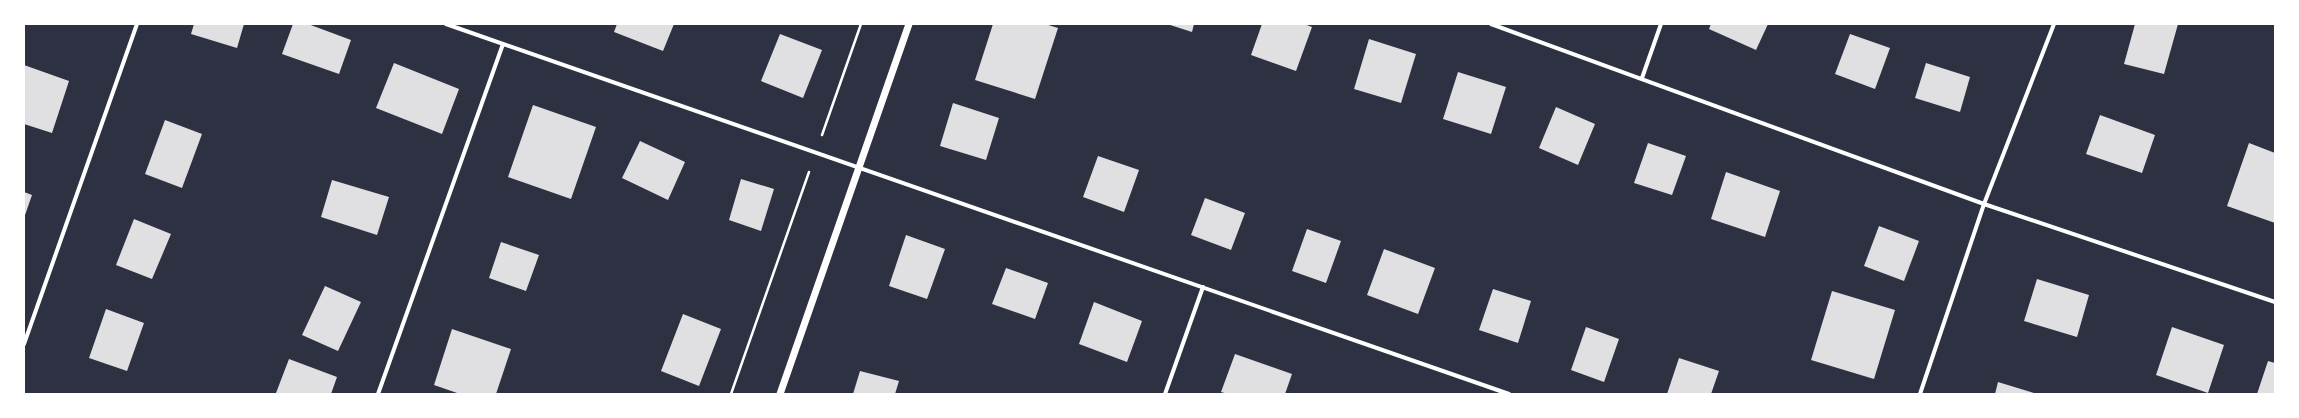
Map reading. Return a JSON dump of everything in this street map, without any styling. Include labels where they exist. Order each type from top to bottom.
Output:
[{"type":"street","points":[[24,344],[137,24]]},
{"type":"street","points":[[446,24],[1509,394]]},
{"type":"street","points":[[780,394],[909,24]]},
{"type":"street","points":[[1491,24],[1984,204],[2275,302]]},
{"type":"street","points":[[1642,78],[1661,24]]},
{"type":"street","points":[[1920,394],[1984,204],[2054,24]]},
{"type":"street","points":[[378,394],[503,44]]},
{"type":"street","points":[[1165,394],[1203,287]]},
{"type":"path","points":[[730,394],[861,24]]},
{"type":"building","points":[[194,24],[244,24],[237,48],[191,34]]},
{"type":"building","points":[[293,24],[308,24],[351,40],[339,74],[282,54]]},
{"type":"building","points":[[617,24],[674,24],[663,51],[614,32]]},
{"type":"building","points":[[993,24],[1045,24],[1058,28],[1035,99],[975,80]]},
{"type":"building","points":[[1167,24],[1194,24],[1192,32]]},
{"type":"building","points":[[1262,24],[1304,24],[1312,27],[1296,71],[1251,55]]},
{"type":"building","points":[[1711,24],[1768,24],[1756,50],[1709,29]]},
{"type":"building","points":[[2135,24],[2178,24],[2164,74],[2124,64]]},
{"type":"building","points":[[780,34],[822,50],[803,98],[761,81]]},
{"type":"building","points":[[1850,34],[1890,48],[1875,89],[1835,74]]},
{"type":"building","points":[[1369,39],[1416,54],[1401,103],[1354,89]]},
{"type":"building","points":[[394,63],[459,89],[442,134],[376,108]]},
{"type":"building","points":[[1926,63],[1970,77],[1960,112],[1915,98]]},
{"type":"building","points":[[24,65],[69,81],[52,133],[24,124]]},
{"type":"building","points":[[1458,72],[1506,87],[1491,134],[1443,119]]},
{"type":"building","points":[[953,103],[999,118],[986,160],[940,146]]},
{"type":"building","points":[[533,105],[596,127],[571,199],[508,177]]},
{"type":"building","points":[[1556,107],[1595,124],[1578,165],[1539,148]]},
{"type":"building","points":[[2100,115],[2155,135],[2142,173],[2086,154]]},
{"type":"building","points":[[165,120],[202,134],[182,188],[145,174]]},
{"type":"building","points":[[640,141],[685,162],[668,200],[622,178]]},
{"type":"building","points":[[1648,143],[1686,156],[1672,195],[1634,183]]},
{"type":"building","points":[[2249,143],[2275,153],[2275,223],[2227,206]]},
{"type":"building","points":[[1098,156],[1139,170],[1124,212],[1083,197]]},
{"type":"building","points":[[1726,172],[1780,191],[1765,237],[1711,219]]},
{"type":"building","points":[[741,179],[774,189],[761,231],[729,220]]},
{"type":"building","points":[[332,180],[389,197],[377,235],[321,217]]},
{"type":"building","points":[[24,192],[32,195],[24,218]]},
{"type":"building","points":[[1205,198],[1245,213],[1231,250],[1191,235]]},
{"type":"building","points":[[134,219],[171,234],[152,279],[116,265]]},
{"type":"building","points":[[1879,226],[1919,241],[1904,281],[1864,266]]},
{"type":"building","points":[[1307,229],[1341,241],[1326,283],[1292,271]]},
{"type":"building","points":[[906,235],[945,249],[927,299],[889,286]]},
{"type":"building","points":[[501,242],[539,255],[526,291],[489,278]]},
{"type":"building","points":[[1384,249],[1435,268],[1418,314],[1367,295]]},
{"type":"building","points":[[1006,268],[1048,283],[1035,319],[992,304]]},
{"type":"building","points":[[2037,279],[2089,295],[2077,337],[2024,321]]},
{"type":"building","points":[[325,286],[361,302],[338,351],[302,335]]},
{"type":"building","points":[[1493,289],[1531,301],[1518,343],[1479,330]]},
{"type":"building","points":[[1832,291],[1895,310],[1874,379],[1811,360]]},
{"type":"building","points":[[1094,302],[1142,321],[1127,362],[1079,344]]},
{"type":"building","points":[[106,309],[144,323],[127,371],[89,358]]},
{"type":"building","points":[[683,314],[721,329],[699,386],[661,371]]},
{"type":"building","points":[[1586,327],[1619,339],[1604,382],[1571,370]]},
{"type":"building","points":[[2172,327],[2224,345],[2208,393],[2156,375]]},
{"type":"building","points":[[452,329],[511,349],[496,394],[460,394],[434,385]]},
{"type":"building","points":[[1235,354],[1292,374],[1285,394],[1228,394],[1221,392]]},
{"type":"building","points":[[1679,358],[1719,371],[1711,394],[1667,394]]},
{"type":"building","points":[[289,359],[337,377],[331,394],[276,393]]},
{"type":"building","points":[[2268,361],[2275,363],[2275,394],[2257,394]]},
{"type":"building","points":[[860,371],[899,381],[895,394],[853,394]]},
{"type":"building","points":[[1998,382],[2037,394],[1995,394]]}]
